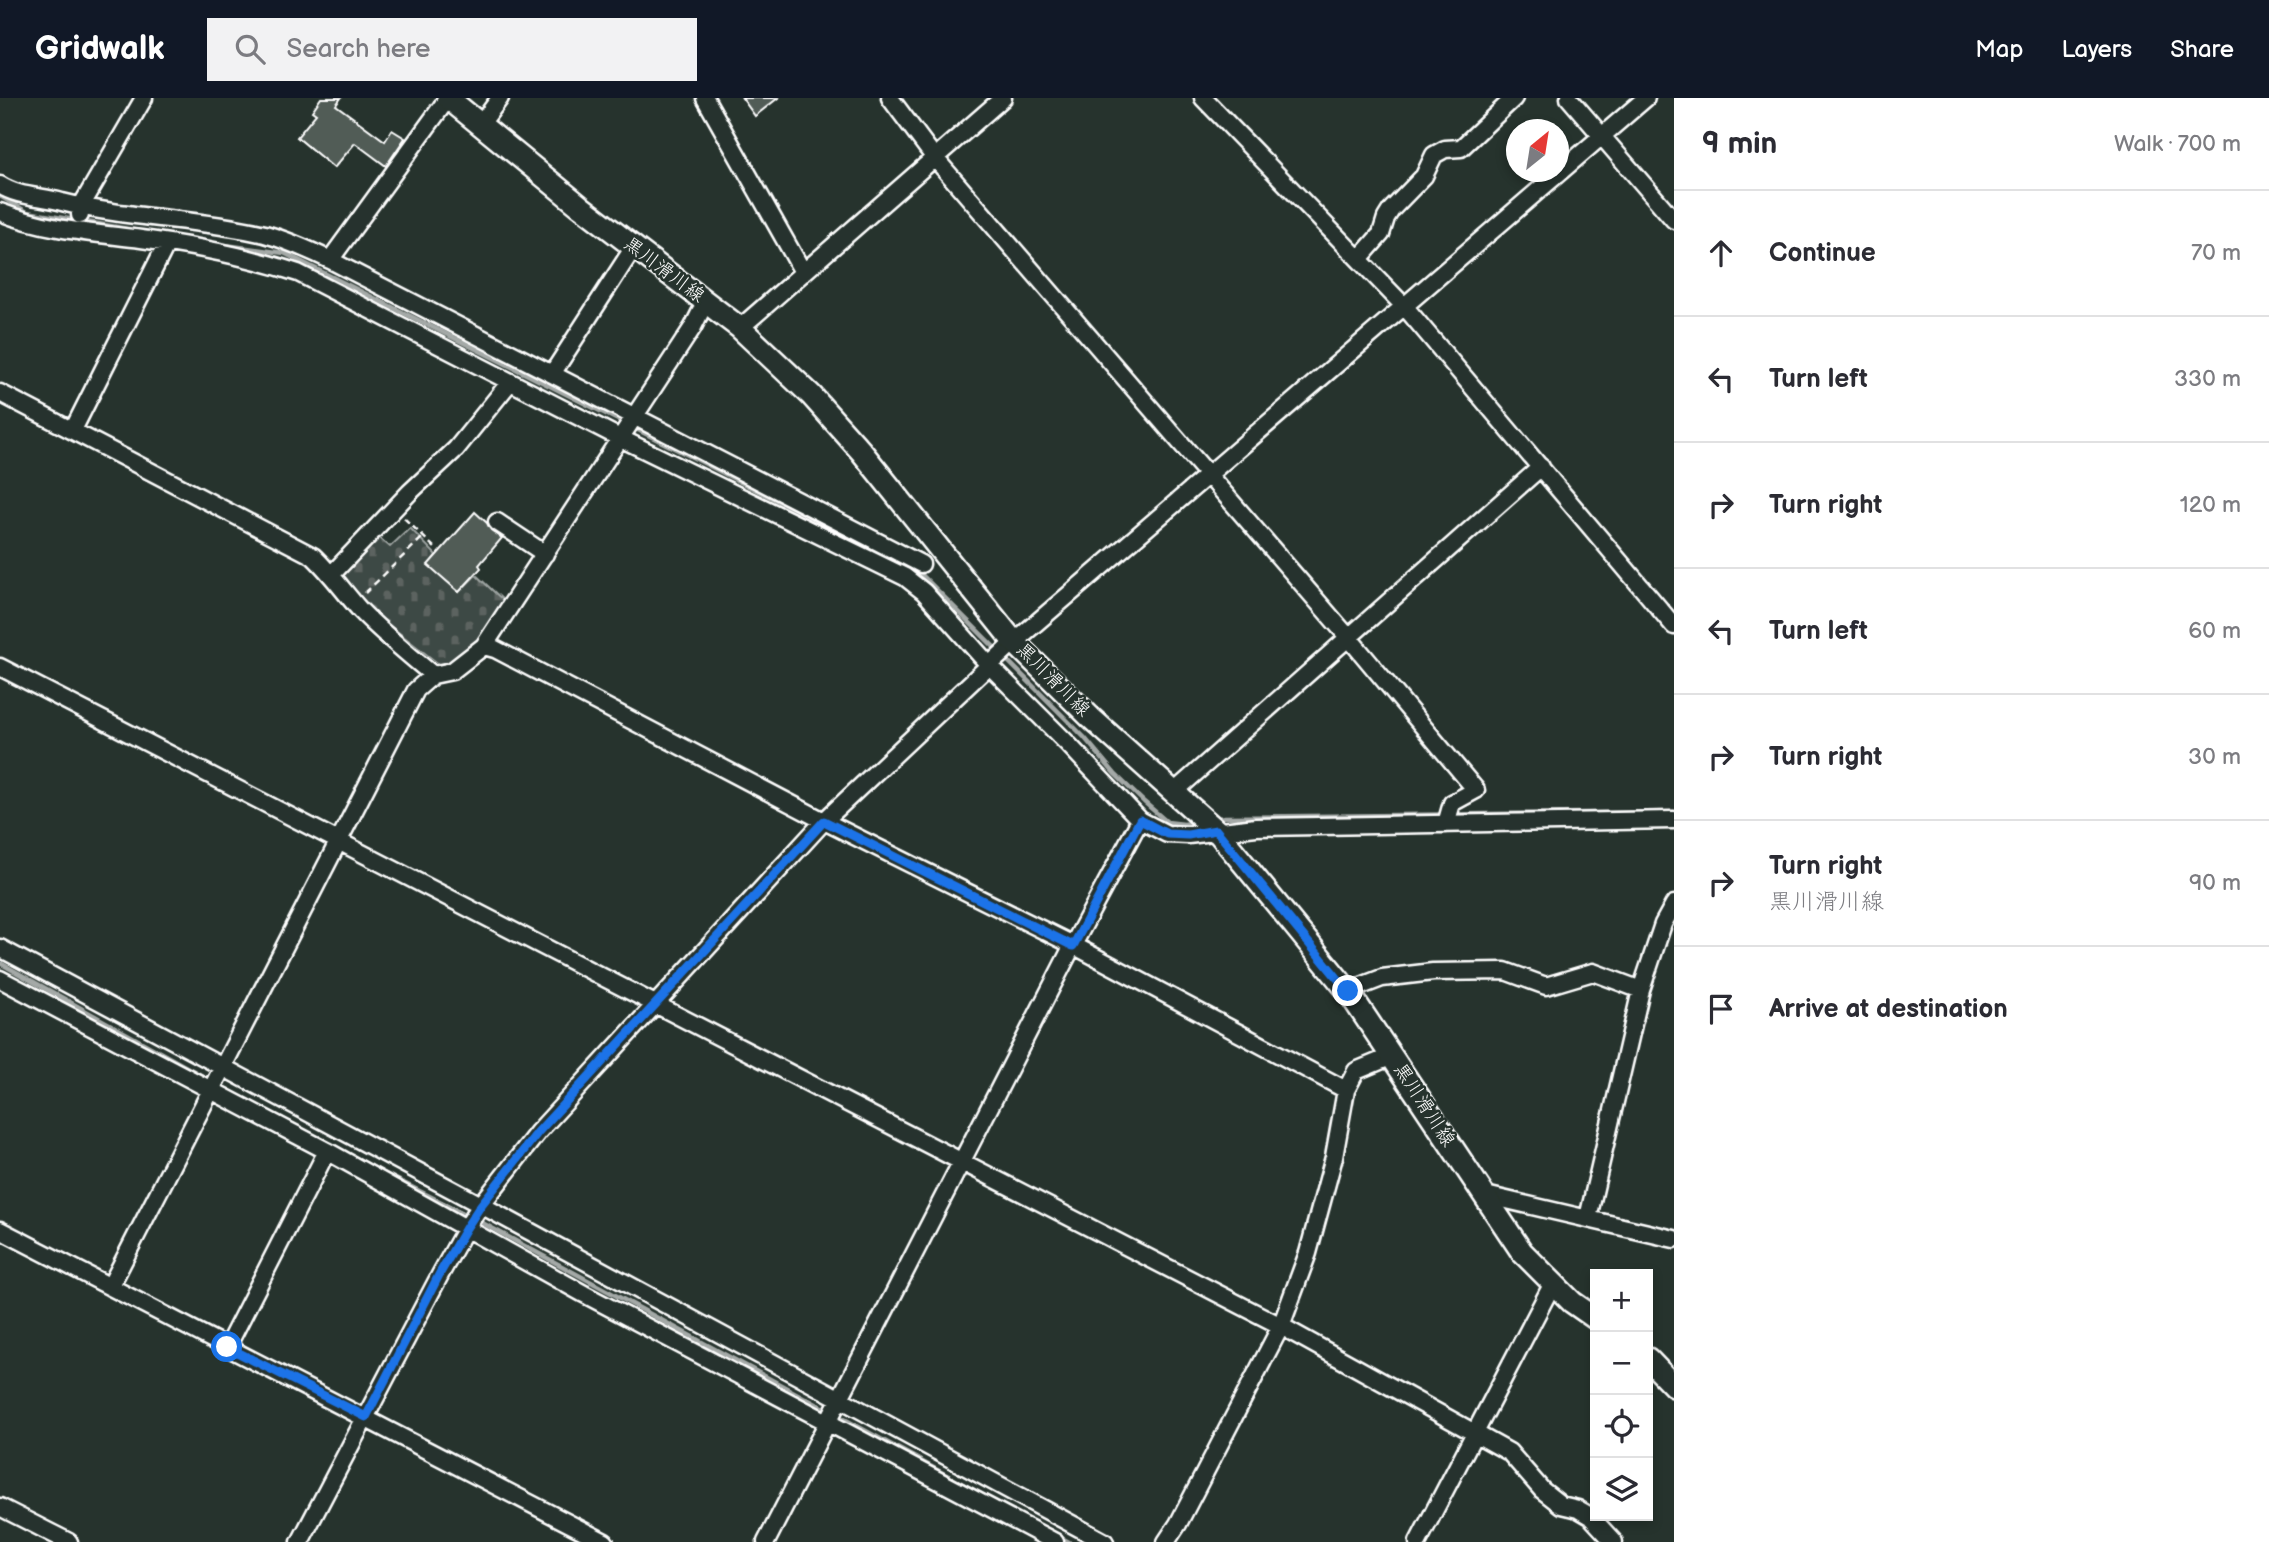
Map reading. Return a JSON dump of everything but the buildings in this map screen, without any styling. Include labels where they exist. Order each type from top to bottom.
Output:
[{"type":"main road","name":"黒川滑川線","points":[[448,98],[520,158],[740,328],[811,395],[861,451],[1014,642],[1091,718],[1216,830],[1348,991],[1522,1252],[1572,1302],[1590,1315]]},
{"type":"street","points":[[79,231],[80,208],[144,98]]},
{"type":"street","points":[[330,260],[448,98]]},
{"type":"street","points":[[481,124],[499,98]]},
{"type":"street","points":[[705,98],[803,272]]},
{"type":"street","points":[[890,98],[934,157],[1349,638],[1476,790],[1452,803],[1446,824]]},
{"type":"street","points":[[740,328],[1003,98]]},
{"type":"street","points":[[1203,98],[1405,307],[1674,626]]},
{"type":"street","points":[[1359,259],[1381,234],[1391,210],[1424,176],[1434,155],[1445,149],[1461,148],[1514,98]]},
{"type":"street","points":[[1569,98],[1674,220]]},
{"type":"street","points":[[300,1542],[466,1228],[480,1207],[538,1132],[824,821],[1014,642],[1646,98]]},
{"type":"street","points":[[0,185],[11,191],[62,201],[80,208],[154,216],[264,234],[294,244],[635,415],[921,564]]},
{"type":"street","points":[[0,212],[23,222],[167,243],[264,261],[298,273],[620,438],[905,577],[924,592],[989,665],[1140,820],[1167,834],[1188,835],[1256,827],[1674,820]]},
{"type":"street","points":[[73,430],[167,243]]},
{"type":"street","points":[[552,374],[634,247]]},
{"type":"street","points":[[110,1287],[416,690],[433,675],[452,671],[484,646],[692,327],[706,301]]},
{"type":"street","points":[[332,574],[456,449],[510,382]]},
{"type":"street","points":[[0,393],[313,556],[332,574],[362,612],[433,675]]},
{"type":"street","points":[[1173,793],[1541,467]]},
{"type":"street","points":[[497,522],[545,554]]},
{"type":"street","points":[[484,646],[495,649],[824,821],[1073,946],[1346,1090]]},
{"type":"street","points":[[0,667],[1281,1326],[1509,1452],[1542,1490],[1561,1504],[1590,1509]]},
{"type":"street","points":[[766,1542],[1140,820]]},
{"type":"street","points":[[1588,1218],[1641,990],[1663,925],[1674,904]]},
{"type":"street","points":[[0,948],[1105,1542]]},
{"type":"street","points":[[1348,991],[1382,978],[1433,972],[1505,971],[1546,986],[1592,972],[1641,990]]},
{"type":"street","points":[[0,979],[327,1151],[584,1294],[1055,1542]]},
{"type":"street","points":[[1166,1542],[1178,1524],[1281,1326],[1308,1253],[1328,1181],[1346,1090],[1356,1071],[1392,1056]]},
{"type":"street","points":[[227,1347],[327,1151]]},
{"type":"street","points":[[1481,1194],[1674,1239]]},
{"type":"street","points":[[0,1230],[605,1542]]},
{"type":"street","points":[[1418,1542],[1553,1283]]},
{"type":"street","points":[[0,1507],[69,1542]]},
{"type":"street","points":[[1599,1521],[1614,1542]]},
{"type":"path","points":[[394,509],[436,549]]},
{"type":"path","points":[[364,594],[423,537]]},
{"type":"green space","points":[[410,528],[436,555],[429,565],[459,592],[476,575],[506,603],[480,639],[457,661],[440,665],[370,610],[342,574],[375,534],[390,547]]},
{"type":"waterway","points":[[0,196],[27,212],[140,231]]},
{"type":"waterway","points":[[218,244],[284,253],[921,574],[1084,737],[1115,774],[1144,802],[1167,822],[1198,822]]},
{"type":"waterway","points":[[1213,819],[1674,812]]},
{"type":"waterway","points":[[0,963],[233,1093]]},
{"type":"waterway","points":[[358,1160],[469,1216]]},
{"type":"waterway","points":[[477,1220],[829,1411]]},
{"type":"waterway","points":[[837,1415],[1010,1510]]},
{"type":"waterway","points":[[1058,1536],[1069,1542]]},
{"type":"route","points":[[227,1347],[366,1417],[440,1273],[481,1205],[538,1132],[824,821],[1073,946],[1140,820],[1167,834],[1188,835],[1216,830],[1348,991]]}]
